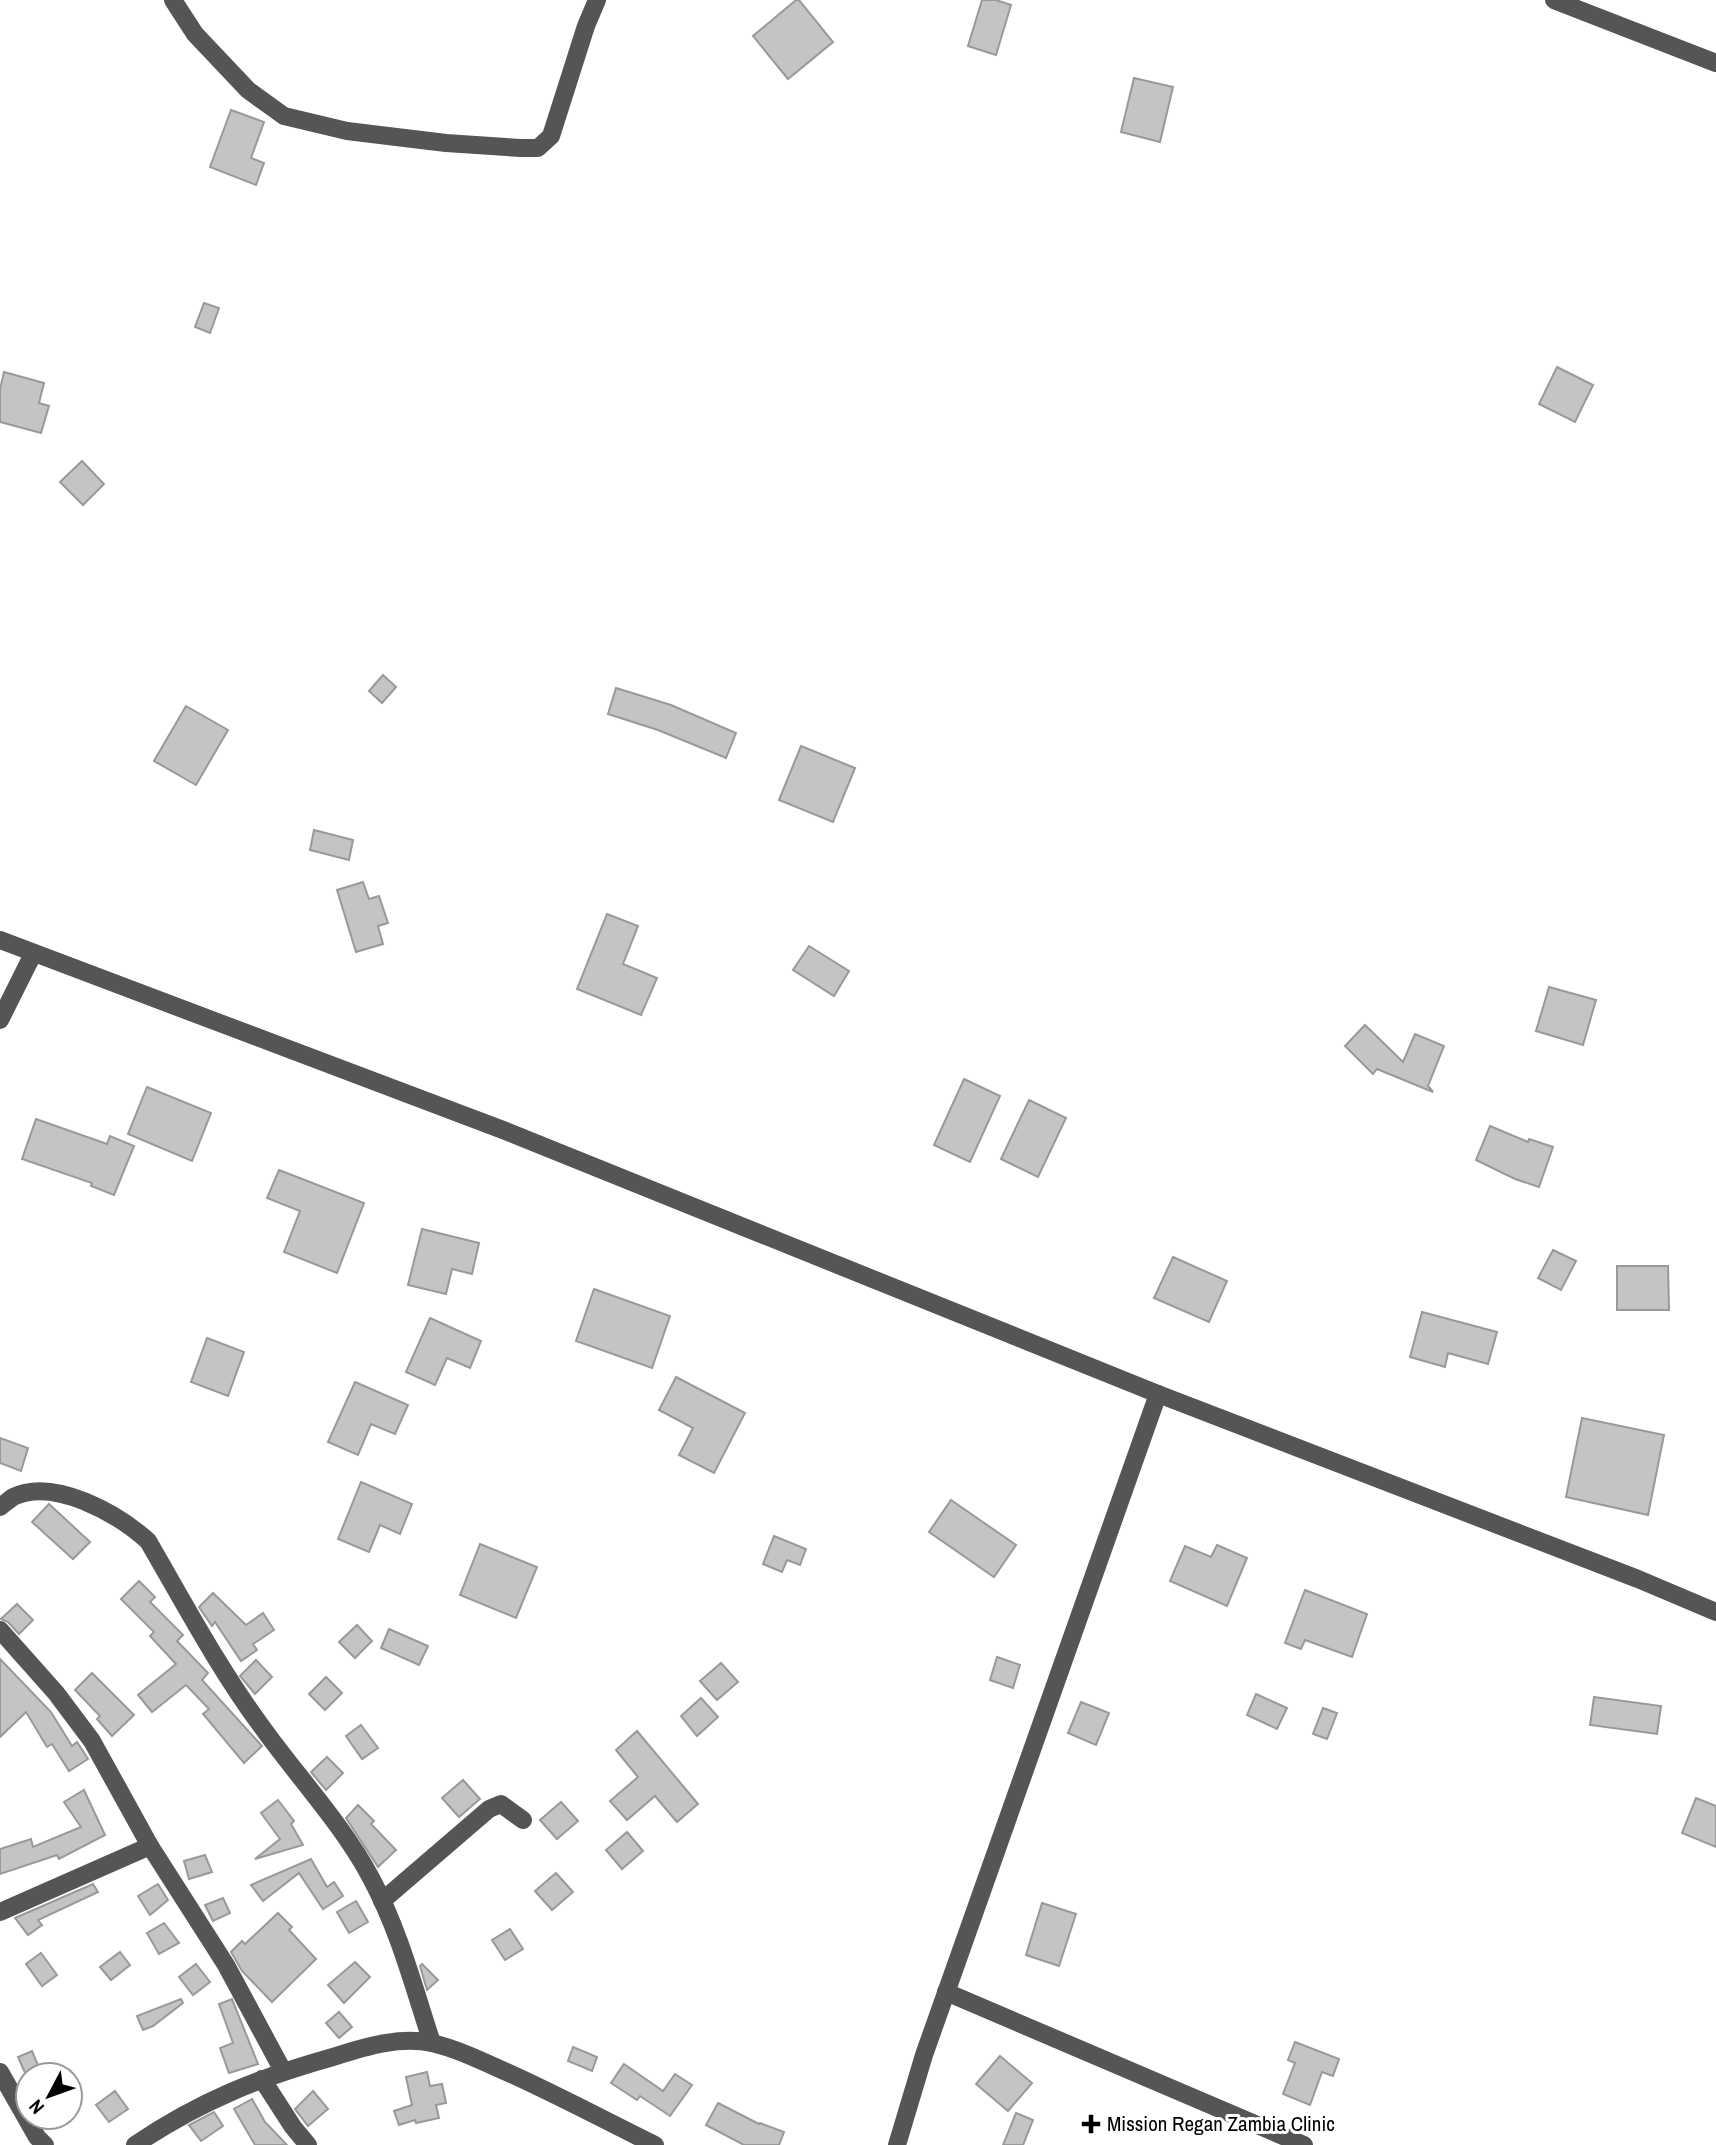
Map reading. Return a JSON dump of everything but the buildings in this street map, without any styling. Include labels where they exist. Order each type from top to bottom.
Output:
[{"type":"street","points":[[173,0],[195,34],[248,90],[284,116],[347,131],[446,143],[538,148],[551,136],[597,0]]},
{"type":"street","points":[[1554,0],[1716,64]]},
{"type":"street","points":[[0,940],[503,1130],[1158,1394],[1716,1612]]},
{"type":"street","points":[[0,1020],[33,954]]},
{"type":"street","points":[[897,2145],[924,2055],[1158,1394]]},
{"type":"street","points":[[0,1507],[13,1497],[33,1492],[55,1493],[110,1513],[132,1526],[148,1541],[223,1669],[260,1725],[339,1829],[371,1877],[393,1927],[432,2043]]},
{"type":"street","points":[[0,1630],[56,1693],[92,1741],[150,1846],[226,1965],[283,2071]]},
{"type":"street","points":[[382,1901],[489,1809],[500,1804],[523,1820]]},
{"type":"street","points":[[0,1912],[150,1846]]},
{"type":"street","points":[[946,1992],[1304,2145]]},
{"type":"street","points":[[135,2145],[173,2119],[262,2079],[372,2045],[395,2042],[432,2043],[468,2055],[655,2145]]},
{"type":"street","points":[[0,2072],[37,2137],[45,2145]]},
{"type":"street","points":[[262,2079],[293,2127],[309,2145]]},
{"type":"place","name":"Mission Regan Zambia Clinic","points":[[1091,2124]]}]
